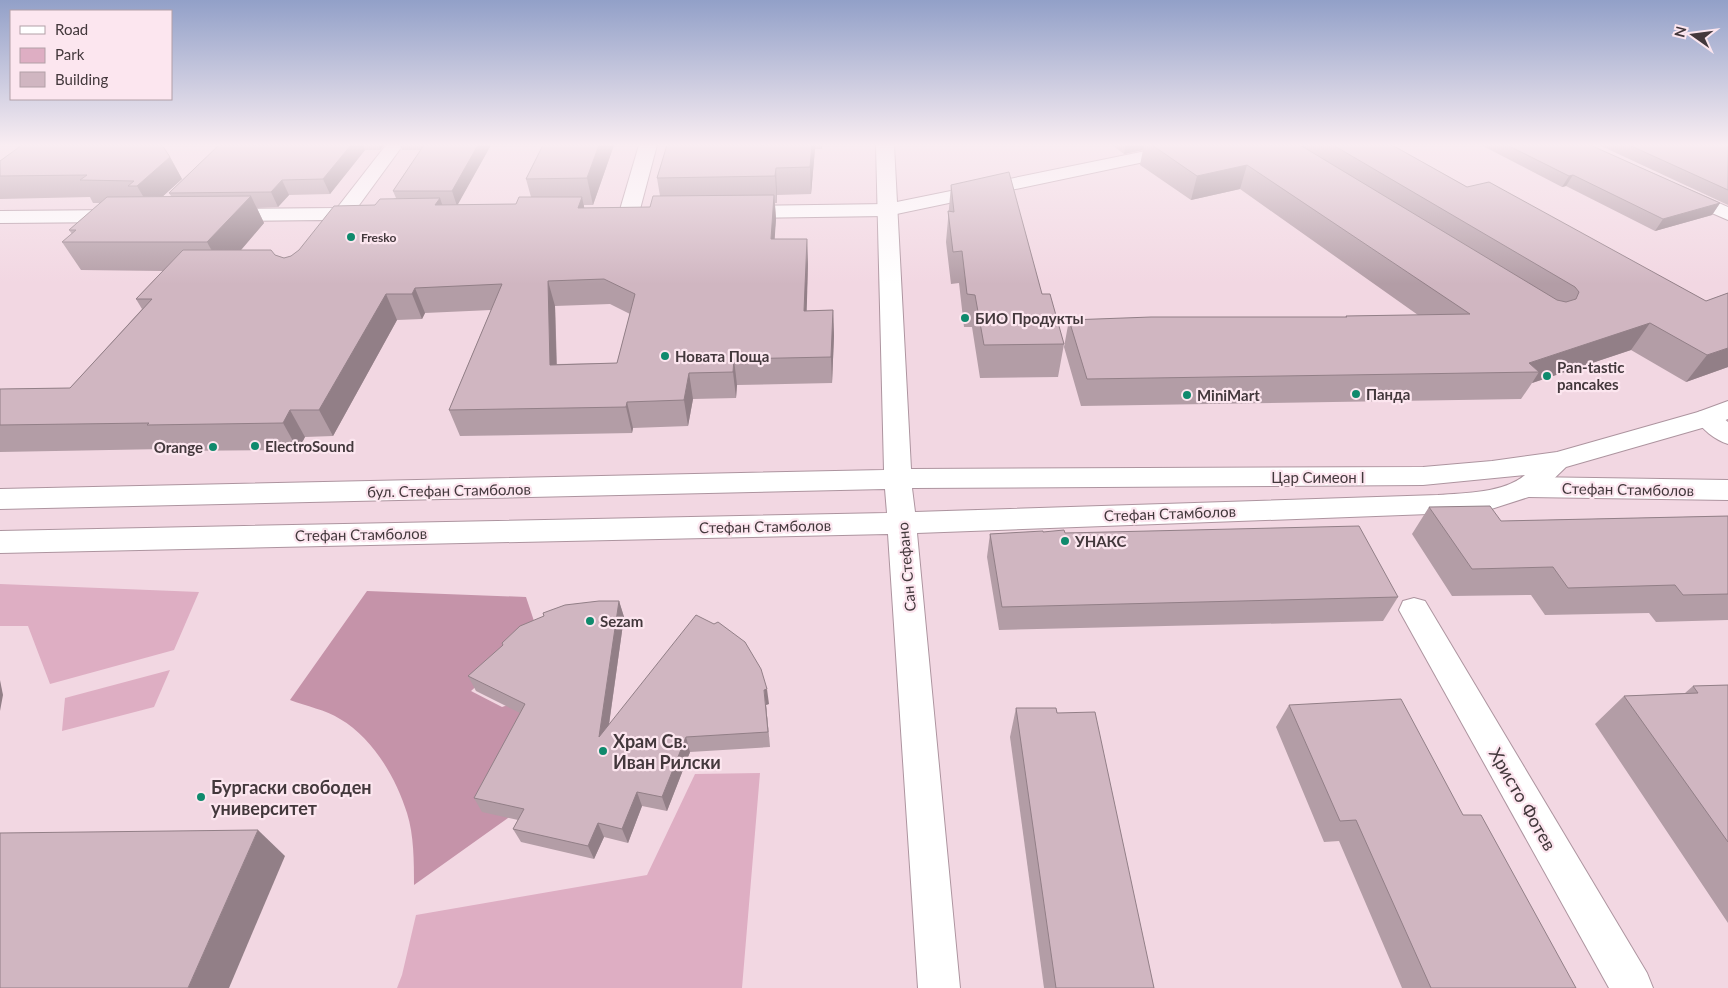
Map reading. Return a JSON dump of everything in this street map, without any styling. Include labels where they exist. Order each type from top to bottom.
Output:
[{"type":"street","points":[[325,237],[360,191]]},
{"type":"street","points":[[629,191],[620,213],[648,213]]},
{"type":"street","name":"Сан Стефано","points":[[886,191],[898,480],[939,988]]},
{"type":"street","points":[[716,212],[887,210],[978,191]]},
{"type":"street","points":[[1677,191],[1728,214]]},
{"type":"street","points":[[206,215],[381,214]]},
{"type":"street","points":[[0,216],[140,216]]},
{"type":"street","points":[[1718,413],[1728,435]]},
{"type":"street","name":"Цар Симеон I","points":[[898,480],[978,477],[1423,476],[1492,470],[1557,461],[1718,413]]},
{"type":"street","name":"Стефан Стамболов","points":[[1528,487],[1557,461]]},
{"type":"street","name":"бул. Стефан Стамболов","points":[[0,499],[898,480]]},
{"type":"street","name":"Стефан Стамболов","points":[[0,542],[779,527],[1473,503],[1482,502],[1528,487],[1728,490]]},
{"type":"street","name":"Христо Фотев","points":[[1414,610],[1632,988]]},
{"type":"green space","points":[[0,584],[199,592],[174,650],[50,684],[28,626],[0,626]]},
{"type":"green space","points":[[170,670],[154,707],[62,731],[65,698]]},
{"type":"green space","points":[[760,773],[742,988],[397,988],[402,975],[416,915],[647,875],[695,774]]},
{"type":"shaded area","points":[[367,591],[526,597],[537,630],[471,691],[502,707],[547,692],[527,781],[508,818],[414,885],[413,849],[407,813],[397,786],[382,760],[363,737],[340,719],[290,700]]},
{"type":"building","points":[[171,191],[272,191],[271,192],[169,193]]},
{"type":"building","points":[[952,191],[1014,191],[1042,294],[1050,294],[1064,344],[984,345],[975,295],[967,294],[962,251],[953,252],[948,211],[954,212]]},
{"type":"building","points":[[1286,191],[1376,191],[1557,300],[1566,302],[1576,299],[1579,292],[1575,287],[1412,191],[1506,191],[1706,301],[1728,293],[1728,348],[1707,355],[1650,323],[1529,363],[1539,372],[1087,379],[1069,320],[1151,317],[1347,317],[1470,314]]},
{"type":"building","points":[[1606,191],[1693,191],[1720,203],[1663,219]]},
{"type":"building","points":[[774,195],[771,239],[807,239],[804,311],[833,310],[831,357],[734,359],[733,372],[689,373],[684,400],[627,402],[626,407],[449,410],[502,284],[415,288],[412,294],[386,294],[319,410],[290,410],[283,423],[0,425],[0,389],[70,388],[152,299],[136,299],[183,250],[271,250],[275,255],[284,258],[291,256],[299,250],[334,206],[375,205],[380,199],[440,198],[435,205],[516,204],[519,197],[582,197],[578,208],[650,207],[653,196]],"holes":[[[604,279],[635,294],[617,363],[550,365],[548,281]]]},
{"type":"building","points":[[251,196],[207,242],[62,242],[76,230],[69,230],[107,197]]},
{"type":"building","points":[[1490,506],[1501,521],[1728,516],[1728,594],[1683,595],[1675,585],[1568,588],[1553,567],[1472,569],[1429,507]]},
{"type":"building","points":[[1359,526],[1398,597],[1002,607],[990,534],[1064,530],[1065,533]]},
{"type":"building","points":[[619,601],[599,737],[696,615],[714,624],[718,622],[745,642],[761,669],[767,689],[764,690],[768,732],[686,737],[662,797],[637,792],[622,829],[598,823],[588,846],[513,829],[524,809],[474,798],[525,704],[468,676],[503,645],[502,643],[520,626],[544,616],[543,613],[565,605]]},
{"type":"building","points":[[1728,685],[1728,842],[1624,696],[1698,693],[1693,686]]},
{"type":"building","points":[[1401,699],[1463,815],[1481,815],[1576,988],[1431,988],[1356,820],[1340,821],[1289,705]]},
{"type":"building","points":[[1016,708],[1056,708],[1057,713],[1095,712],[1154,988],[1056,988]]},
{"type":"building","name":"Бургаски свободен университет","points":[[258,830],[188,988],[0,988],[0,833]]},
{"type":"place","name":"Fresko","points":[[351,237]]},
{"type":"place","name":"БИО Продукты","points":[[965,318]]},
{"type":"place","name":"Новата Поща","points":[[665,356]]},
{"type":"place","name":"Pan-tastic pancakes","points":[[1547,376]]},
{"type":"place","name":"Панда","points":[[1356,394]]},
{"type":"place","name":"MiniMart","points":[[1187,395]]},
{"type":"place","name":"ElectroSound","points":[[255,446]]},
{"type":"place","name":"Orange","points":[[213,447]]},
{"type":"place","name":"УНАКС","points":[[1065,541]]},
{"type":"place","name":"Sezam","points":[[590,621]]},
{"type":"place","name":"Храм Св. Иван Рилски","points":[[603,751]]},
{"type":"place","name":"Бургаски свободен университет","points":[[201,797]]}]
